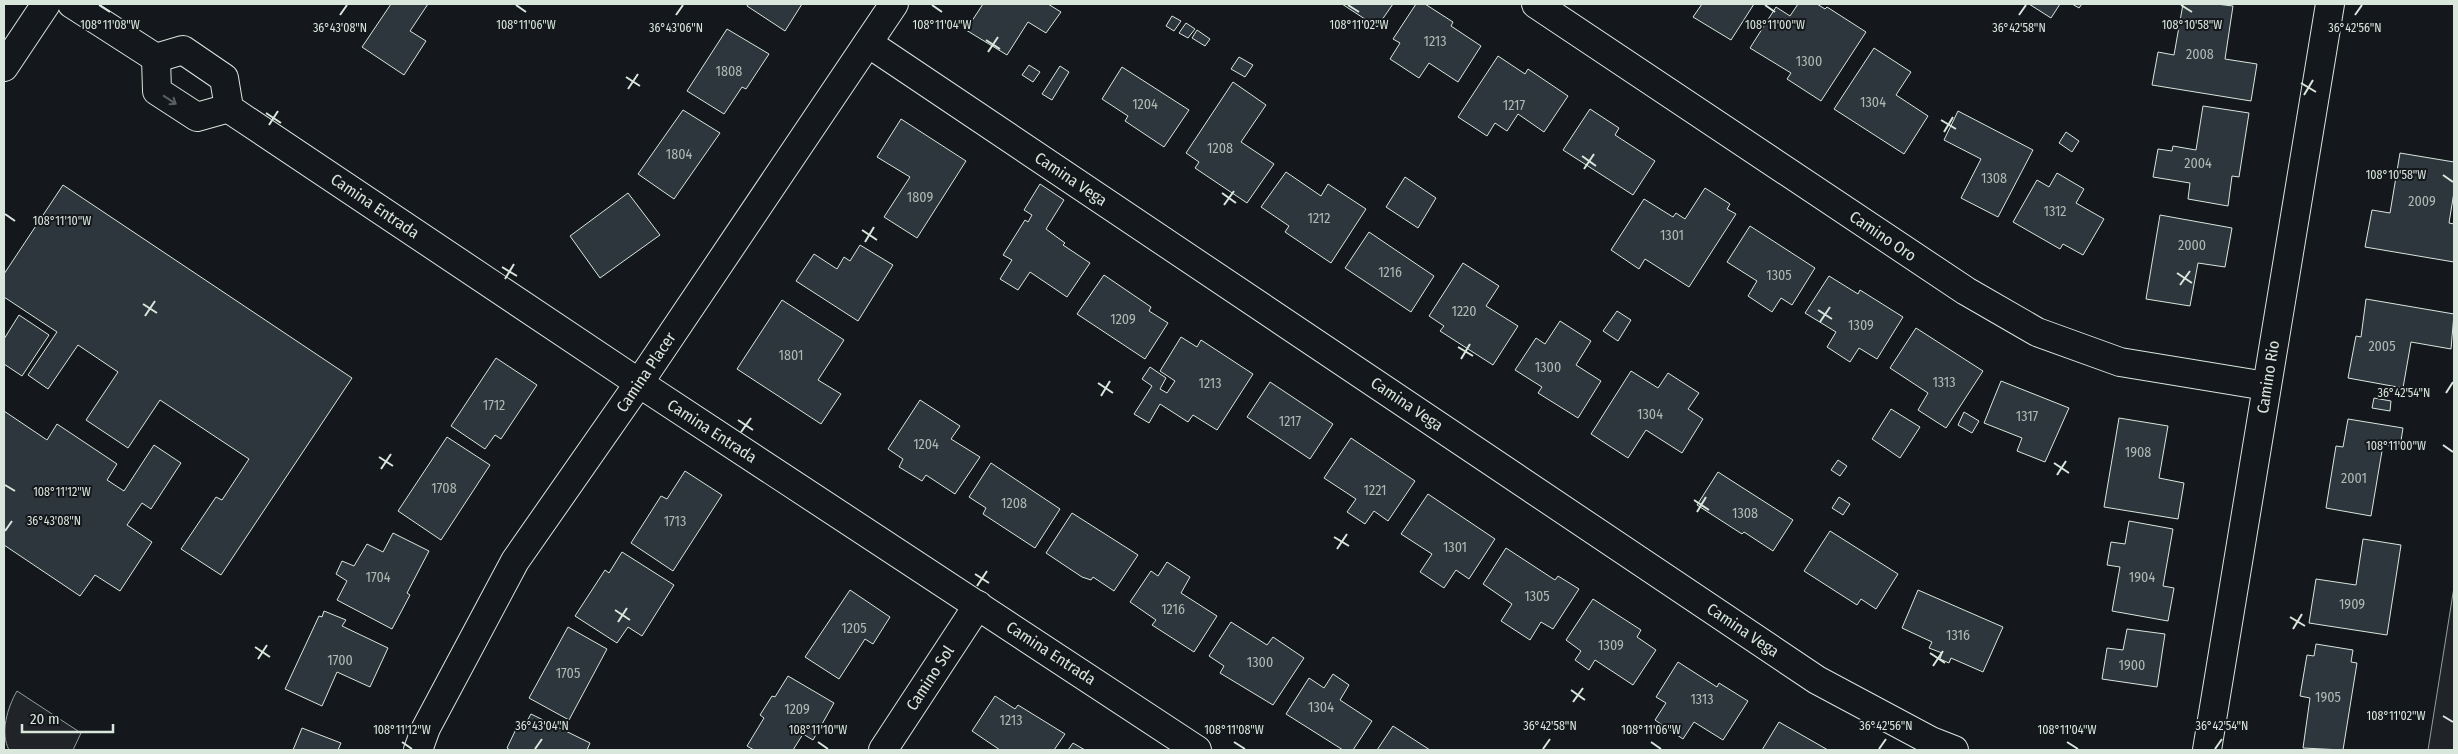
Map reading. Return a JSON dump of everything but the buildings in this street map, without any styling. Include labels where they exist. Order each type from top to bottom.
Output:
[{"type":"main road","points":[[4,67],[46,4]]},
{"type":"main road","points":[[72,4],[156,58],[183,50],[224,78],[229,108],[197,117],[157,91],[156,58]]},
{"type":"main road","name":"Camina Placer","points":[[418,750],[426,728],[515,561],[639,382],[894,4]]},
{"type":"main road","name":"Camino Oro","points":[[1536,4],[1966,291],[2037,332],[2120,362],[2266,386]]},
{"type":"main road","name":"Camino Rio","points":[[2207,750],[2330,4]]},
{"type":"main road","name":"Camina Vega","points":[[868,43],[1817,680],[1931,741],[1954,750]]},
{"type":"main road","name":"Camina Entrada","points":[[229,108],[639,382],[1198,750]]},
{"type":"main road","name":"Camino Sol","points":[[883,750],[978,605]]},
{"type":"shaded area","points":[[2454,587],[2454,750],[2428,750]]},
{"type":"shaded area","points":[[17,691],[81,733],[73,750],[9,750],[5,736],[6,720],[10,705]]}]
